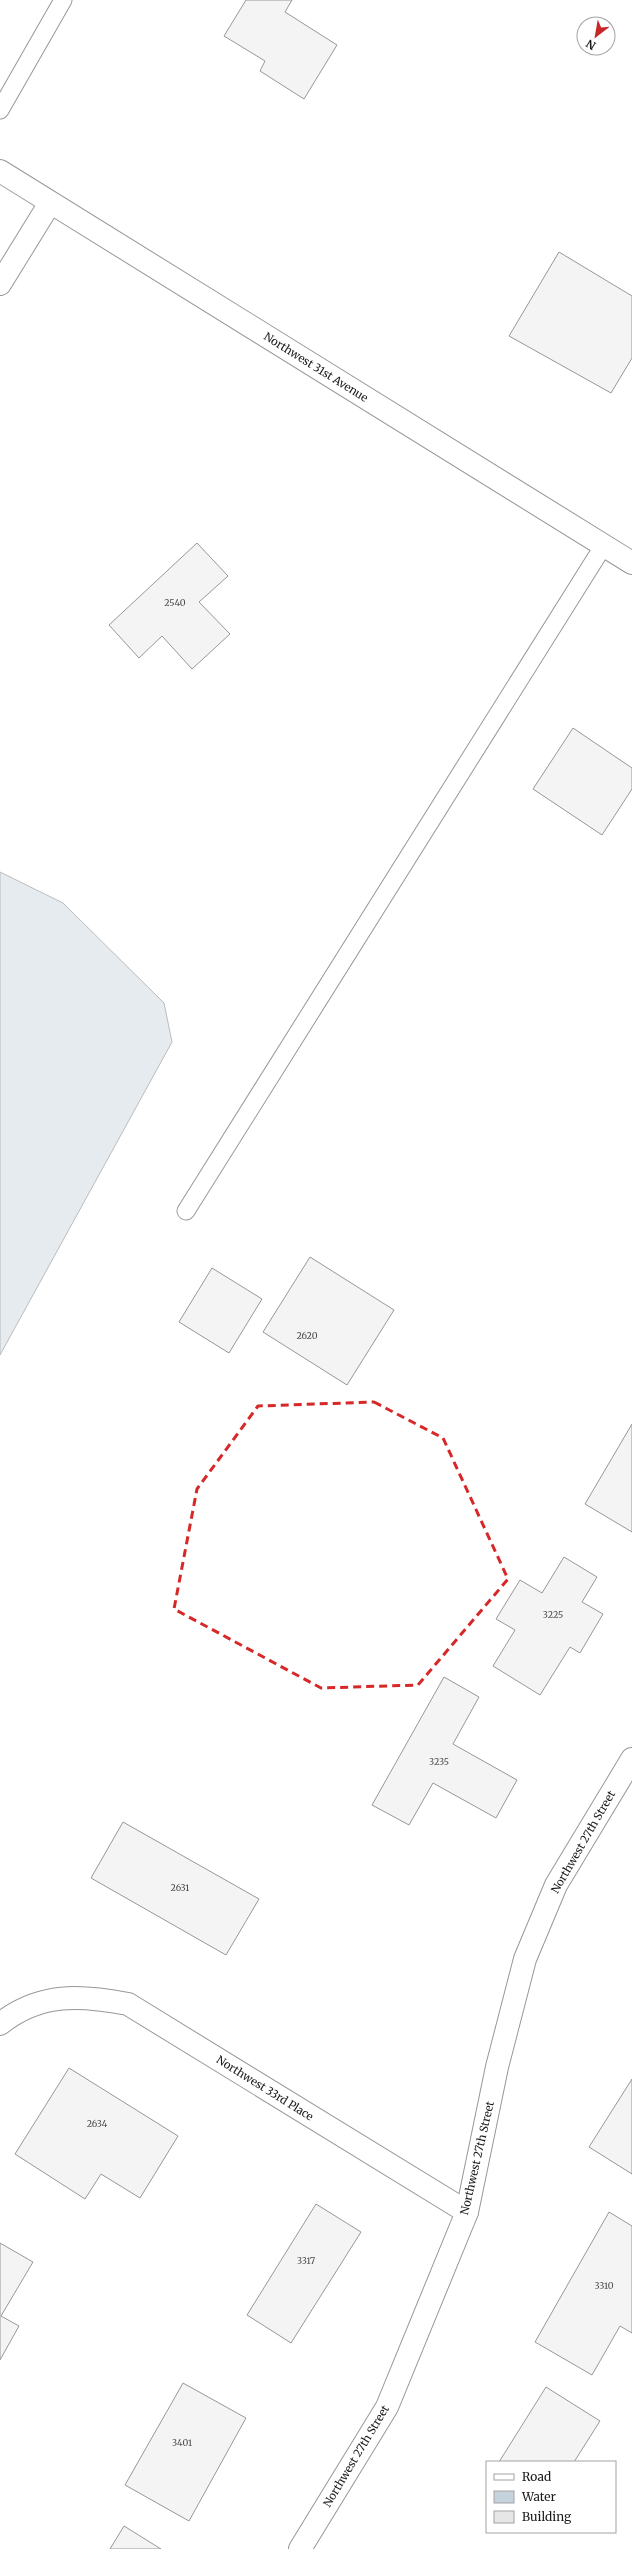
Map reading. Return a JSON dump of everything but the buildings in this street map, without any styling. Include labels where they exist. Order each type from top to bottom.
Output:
[{"type":"street","name":"Northwest 31st Avenue","points":[[0,171],[632,563]]},
{"type":"street","points":[[0,284],[50,203]]},
{"type":"street","name":"Northwest 27th Street","points":[[300,2549],[387,2407],[467,2212],[498,2067],[525,1959],[556,1885],[632,1759]]},
{"type":"street","name":"Northwest 33rd Place","points":[[0,2024],[13,2014],[52,1998],[93,1997],[128,2004],[467,2212]]},
{"type":"lane","points":[[0,110],[63,0]]},
{"type":"lane","points":[[186,1210],[604,545]]},
{"type":"highlighted area","points":[[374,1402],[443,1438],[508,1579],[418,1685],[321,1688],[174,1609],[197,1489],[258,1406]]},
{"type":"water","points":[[0,872],[63,903],[164,1003],[172,1042],[0,1355]]}]
